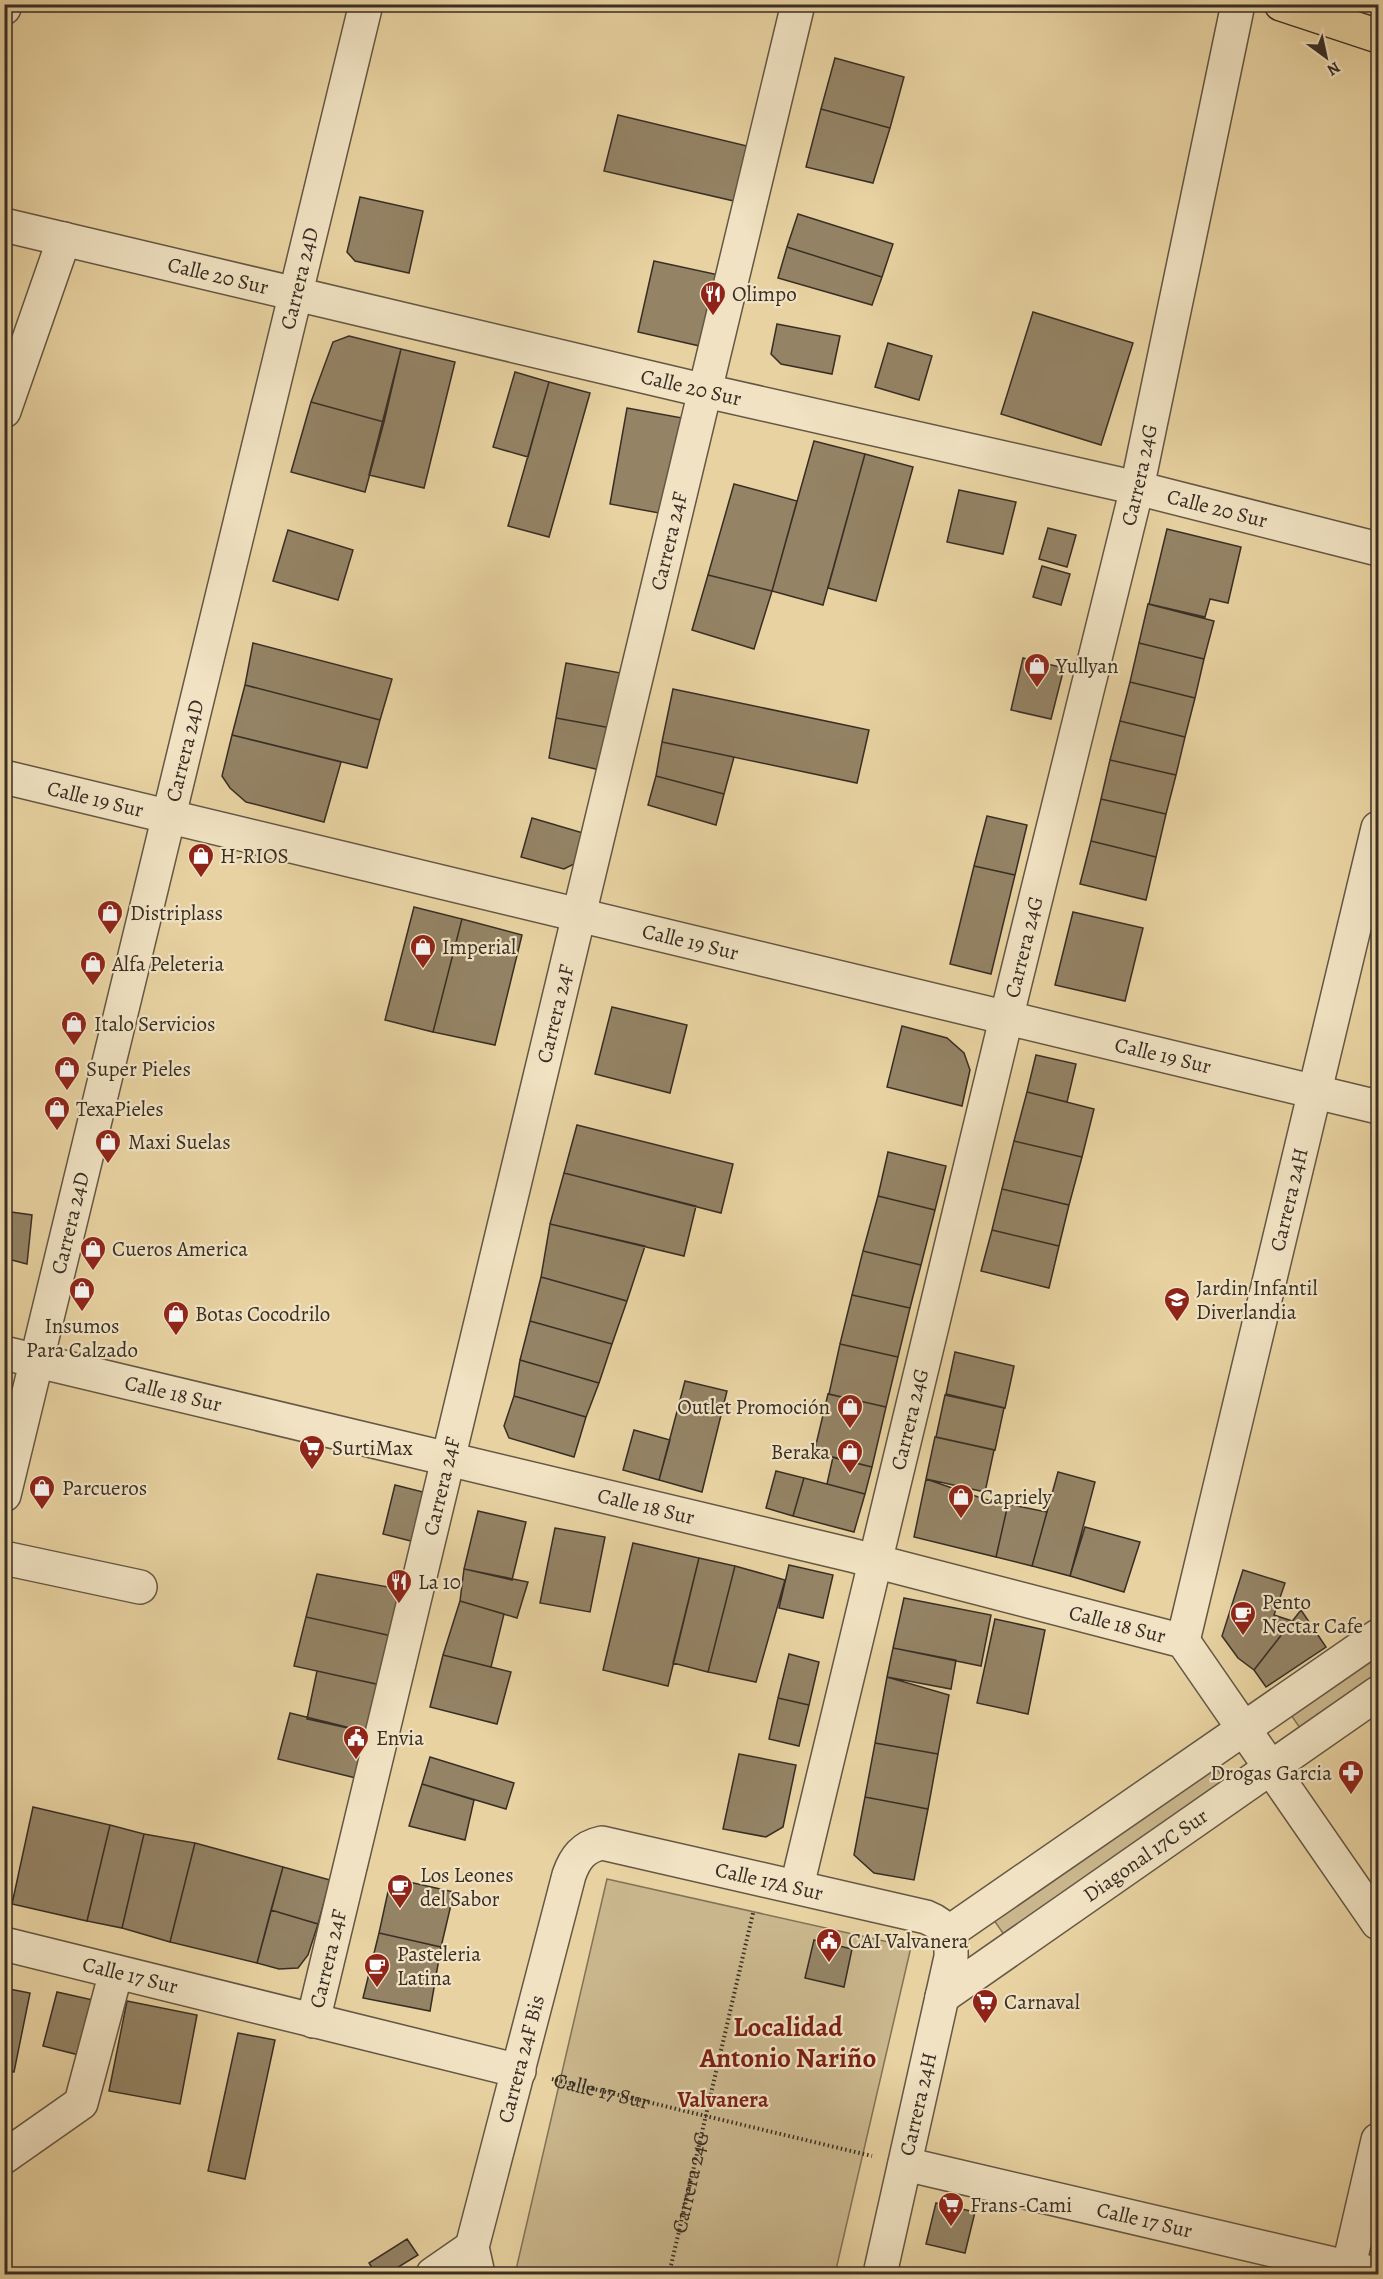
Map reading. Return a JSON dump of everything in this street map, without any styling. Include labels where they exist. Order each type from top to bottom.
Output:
[{"type":"main road","points":[[1281,4],[1378,36]]},
{"type":"street","name":"Carrera 24D","points":[[4,1495],[366,4]]},
{"type":"street","name":"Carrera 24F","points":[[313,2021],[798,4]]},
{"type":"street","name":"Carrera 24G","points":[[797,1887],[1005,1018],[1137,488],[1238,4]]},
{"type":"street","name":"Calle 20 Sur","points":[[4,225],[706,390],[1137,488],[1378,549]]},
{"type":"street","points":[[4,411],[64,239]]},
{"type":"street","name":"Calle 19 Sur","points":[[4,777],[1378,1107]]},
{"type":"street","name":"Carrera 24H","points":[[1183,1641],[1378,828]]},
{"type":"street","name":"Calle 18 Sur","points":[[4,1353],[875,1561],[1183,1641],[1378,1923]]},
{"type":"street","points":[[4,1558],[140,1587]]},
{"type":"street","points":[[948,1933],[1378,1636]]},
{"type":"street","name":"Diagonal 17C Sur","points":[[942,1997],[1378,1693]]},
{"type":"street","name":"Calle 17A Sur","points":[[585,1849],[593,1845],[612,1844],[926,1917],[941,1924],[948,1933]]},
{"type":"street","name":"Carrera 24F Bis","points":[[475,2261],[519,2071],[569,1875],[574,1860],[585,1849]]},
{"type":"street","name":"Carrera 24H","points":[[880,2274],[951,1957],[952,1943],[948,1933]]},
{"type":"street","name":"Calle 17 Sur","points":[[4,1944],[519,2071]]},
{"type":"street","points":[[4,2157],[81,2103],[116,1972]]},
{"type":"street","points":[[1357,2272],[1378,2140]]},
{"type":"street","name":"Calle 17 Sur","points":[[905,2164],[1357,2272]]},
{"type":"street","points":[[433,2274],[475,2261]]},
{"type":"path","name":"Carrera 24G","points":[[669,2274],[761,1879]]},
{"type":"path","name":"Calle 17 Sur","points":[[519,2071],[905,2164]]},
{"type":"shaded area","points":[[1378,1647],[1378,1688],[1306,1737],[1287,1709]]},
{"type":"shaded area","points":[[1212,1762],[1228,1785],[1007,1939],[991,1916]]},
{"type":"shaded area","points":[[607,1879],[911,1947],[835,2274],[515,2274]]},
{"type":"building","points":[[835,58],[904,77],[890,128],[821,109]]},
{"type":"building","points":[[821,109],[890,128],[873,183],[806,167]]},
{"type":"building","points":[[618,115],[747,146],[734,201],[604,171]]},
{"type":"building","points":[[360,197],[423,211],[409,273],[355,261],[347,252]]},
{"type":"building","points":[[798,214],[893,244],[882,277],[787,247]]},
{"type":"building","points":[[787,247],[882,277],[872,305],[778,278]]},
{"type":"building","points":[[654,261],[719,275],[704,347],[638,332]]},
{"type":"building","points":[[1033,312],[1133,343],[1101,445],[1001,414]]},
{"type":"building","points":[[777,324],[840,336],[832,374],[781,364],[771,354]]},
{"type":"building","points":[[349,336],[401,349],[384,422],[311,402],[333,342]]},
{"type":"building","points":[[888,343],[932,356],[919,400],[875,387]]},
{"type":"building","points":[[401,349],[455,362],[424,488],[369,475]]},
{"type":"building","points":[[515,372],[549,382],[528,457],[493,447]]},
{"type":"building","points":[[549,382],[590,393],[549,537],[508,526]]},
{"type":"building","points":[[311,402],[384,422],[365,492],[291,472]]},
{"type":"building","points":[[627,408],[688,419],[670,515],[610,504]]},
{"type":"building","points":[[814,441],[865,454],[823,605],[772,591]]},
{"type":"building","points":[[865,454],[913,467],[876,601],[828,588]]},
{"type":"building","points":[[734,484],[797,501],[772,591],[708,575]]},
{"type":"building","points":[[959,490],[1016,502],[1003,554],[947,542]]},
{"type":"building","points":[[1048,528],[1076,535],[1067,567],[1039,559]]},
{"type":"building","points":[[1167,529],[1241,547],[1228,603],[1210,599],[1205,617],[1149,604]]},
{"type":"building","points":[[288,530],[353,550],[338,600],[273,581]]},
{"type":"building","points":[[1042,566],[1070,574],[1061,605],[1033,597]]},
{"type":"building","points":[[708,575],[772,591],[754,649],[692,630]]},
{"type":"building","points":[[1148,604],[1214,621],[1204,659],[1139,643]]},
{"type":"building","points":[[253,643],[392,679],[380,720],[245,685]]},
{"type":"building","points":[[1139,643],[1204,659],[1195,698],[1130,682]]},
{"type":"building","name":"Yullyan","points":[[1023,658],[1064,668],[1051,719],[1011,710]]},
{"type":"building","points":[[566,663],[621,673],[611,728],[556,718]]},
{"type":"building","points":[[1130,682],[1195,698],[1185,737],[1120,721]]},
{"type":"building","points":[[245,685],[380,720],[367,768],[232,735]]},
{"type":"building","points":[[673,689],[869,730],[857,783],[662,742]]},
{"type":"building","points":[[556,718],[611,728],[600,770],[549,758]]},
{"type":"building","points":[[1120,721],[1185,737],[1176,775],[1110,760]]},
{"type":"building","points":[[232,735],[341,762],[324,822],[246,802],[230,788],[222,776]]},
{"type":"building","points":[[662,742],[734,757],[724,794],[656,776]]},
{"type":"building","points":[[1110,760],[1176,775],[1166,814],[1101,799]]},
{"type":"building","points":[[656,776],[724,794],[716,825],[648,805]]},
{"type":"building","points":[[1101,799],[1166,814],[1156,857],[1091,841]]},
{"type":"building","points":[[987,816],[1027,825],[1015,875],[974,866]]},
{"type":"building","points":[[532,818],[583,833],[574,864],[564,869],[521,857]]},
{"type":"building","points":[[1091,841],[1156,857],[1146,900],[1080,884]]},
{"type":"building","points":[[974,866],[1015,875],[991,974],[950,964]]},
{"type":"building","name":"Imperial","points":[[414,907],[462,919],[433,1032],[385,1020]]},
{"type":"building","points":[[1073,912],[1143,928],[1125,1001],[1055,985]]},
{"type":"building","points":[[462,919],[522,935],[495,1045],[433,1032]]},
{"type":"building","points":[[612,1007],[687,1025],[670,1093],[595,1074]]},
{"type":"building","points":[[902,1026],[947,1038],[964,1053],[970,1070],[962,1106],[887,1087]]},
{"type":"building","points":[[1036,1055],[1076,1064],[1067,1102],[1027,1092]]},
{"type":"building","points":[[1027,1092],[1094,1109],[1082,1157],[1014,1141]]},
{"type":"building","points":[[577,1125],[733,1164],[721,1213],[564,1173]]},
{"type":"building","points":[[1014,1141],[1082,1157],[1069,1205],[1002,1189]]},
{"type":"building","points":[[888,1152],[946,1166],[935,1210],[878,1196]]},
{"type":"building","points":[[564,1173],[696,1206],[684,1256],[550,1224]]},
{"type":"building","points":[[1002,1189],[1069,1205],[1059,1246],[992,1230]]},
{"type":"building","points":[[878,1196],[935,1210],[921,1265],[863,1251]]},
{"type":"building","points":[[4,1211],[32,1215],[27,1264],[4,1258]]},
{"type":"building","points":[[550,1224],[645,1246],[627,1301],[541,1277]]},
{"type":"building","points":[[992,1230],[1059,1246],[1049,1288],[981,1271]]},
{"type":"building","points":[[863,1251],[921,1265],[910,1308],[852,1295]]},
{"type":"building","points":[[541,1277],[627,1301],[612,1344],[530,1321]]},
{"type":"building","points":[[852,1295],[910,1308],[898,1357],[840,1344]]},
{"type":"building","points":[[530,1321],[612,1344],[599,1383],[520,1360]]},
{"type":"building","points":[[840,1344],[898,1357],[886,1407],[829,1394]]},
{"type":"building","points":[[955,1352],[1014,1366],[1005,1408],[946,1394]]},
{"type":"building","points":[[520,1360],[599,1383],[586,1417],[514,1396]]},
{"type":"building","points":[[685,1381],[727,1391],[702,1492],[659,1480]]},
{"type":"building","name":"Outlet Promoción","points":[[828,1394],[886,1407],[872,1467],[814,1453]]},
{"type":"building","points":[[945,1395],[1004,1408],[995,1450],[936,1437]]},
{"type":"building","points":[[514,1396],[586,1417],[574,1457],[509,1438],[504,1426]]},
{"type":"building","points":[[634,1430],[670,1440],[659,1480],[623,1470]]},
{"type":"building","points":[[935,1437],[994,1450],[985,1492],[926,1479]]},
{"type":"building","name":"Beraka","points":[[833,1457],[872,1467],[865,1494],[827,1484]]},
{"type":"building","points":[[776,1471],[804,1478],[793,1516],[766,1508]]},
{"type":"building","points":[[1058,1472],[1095,1482],[1070,1576],[1032,1566]]},
{"type":"building","points":[[804,1478],[865,1494],[854,1532],[793,1516]]},
{"type":"building","name":"Capriely","points":[[926,1479],[984,1499],[1008,1504],[996,1557],[914,1537]]},
{"type":"building","points":[[395,1485],[427,1493],[415,1542],[383,1534]]},
{"type":"building","points":[[1008,1504],[1047,1512],[1032,1566],[996,1557]]},
{"type":"building","points":[[478,1511],[526,1522],[512,1580],[464,1569]]},
{"type":"building","points":[[1085,1527],[1140,1542],[1124,1592],[1070,1576]]},
{"type":"building","points":[[555,1528],[605,1537],[590,1612],[540,1603]]},
{"type":"building","points":[[633,1543],[699,1558],[668,1686],[603,1670]]},
{"type":"building","points":[[699,1558],[735,1566],[708,1672],[673,1663]]},
{"type":"building","points":[[789,1565],[833,1575],[823,1618],[779,1608]]},
{"type":"building","points":[[735,1566],[785,1580],[756,1682],[708,1672]]},
{"type":"building","points":[[464,1569],[528,1582],[517,1618],[460,1601]]},
{"type":"building","points":[[1243,1570],[1285,1583],[1274,1615],[1292,1621],[1254,1670],[1238,1658],[1222,1636]]},
{"type":"building","points":[[317,1574],[410,1591],[401,1638],[306,1617]]},
{"type":"building","points":[[904,1598],[991,1615],[981,1666],[893,1648]]},
{"type":"building","points":[[460,1601],[504,1614],[491,1667],[443,1655]]},
{"type":"building","points":[[1301,1610],[1326,1647],[1266,1687],[1254,1670]]},
{"type":"building","points":[[306,1617],[401,1638],[390,1687],[294,1666]]},
{"type":"building","points":[[995,1619],[1045,1630],[1028,1714],[977,1703]]},
{"type":"building","points":[[893,1648],[956,1660],[951,1689],[887,1677]]},
{"type":"building","points":[[789,1654],[819,1662],[809,1705],[778,1698]]},
{"type":"building","points":[[443,1655],[511,1672],[497,1724],[430,1707]]},
{"type":"building","points":[[317,1671],[390,1687],[375,1734],[307,1719]]},
{"type":"building","points":[[887,1677],[949,1695],[938,1754],[875,1743]]},
{"type":"building","points":[[778,1698],[809,1705],[799,1746],[769,1739]]},
{"type":"building","points":[[290,1713],[375,1734],[364,1780],[278,1759]]},
{"type":"building","points":[[875,1743],[938,1754],[928,1809],[865,1797]]},
{"type":"building","points":[[739,1754],[796,1765],[783,1827],[766,1837],[723,1829]]},
{"type":"building","points":[[430,1757],[514,1783],[506,1809],[422,1784]]},
{"type":"building","points":[[422,1784],[474,1800],[465,1840],[409,1826]]},
{"type":"building","points":[[865,1797],[928,1809],[914,1880],[874,1873],[854,1855]]},
{"type":"building","points":[[33,1807],[110,1825],[87,1921],[12,1904]]},
{"type":"building","points":[[110,1825],[144,1834],[122,1928],[87,1921]]},
{"type":"building","points":[[144,1834],[195,1843],[170,1942],[122,1928]]},
{"type":"building","points":[[195,1843],[283,1867],[257,1963],[170,1942]]},
{"type":"building","points":[[283,1867],[330,1880],[318,1924],[271,1910]]},
{"type":"building","points":[[391,1878],[454,1892],[441,1947],[379,1933]]},
{"type":"building","points":[[271,1910],[318,1924],[308,1955],[298,1968],[279,1969],[257,1963]]},
{"type":"building","points":[[379,1933],[441,1947],[430,2011],[363,1998]]},
{"type":"building","name":"CAI Valvanera","points":[[814,1940],[852,1949],[844,1987],[805,1978]]},
{"type":"building","points":[[4,1988],[30,1993],[14,2072],[4,2071]]},
{"type":"building","points":[[57,1992],[93,2000],[79,2055],[43,2046]]},
{"type":"building","points":[[127,2001],[197,2015],[180,2104],[109,2091]]},
{"type":"building","points":[[238,2033],[275,2040],[245,2179],[208,2171]]},
{"type":"building","name":"Frans-Cami","points":[[936,2203],[975,2212],[965,2253],[926,2244]]},
{"type":"building","points":[[407,2239],[418,2255],[387,2274],[376,2274],[369,2263]]},
{"type":"place","name":"Olimpo","points":[[713,317]]},
{"type":"place","name":"Yullyan","points":[[1037,689]]},
{"type":"place","name":"H-RIOS","points":[[201,879]]},
{"type":"place","name":"Distriplass","points":[[110,936]]},
{"type":"place","name":"Imperial","points":[[423,970]]},
{"type":"place","name":"Alfa Peleteria","points":[[93,987]]},
{"type":"place","name":"Italo Servicios","points":[[74,1047]]},
{"type":"place","name":"Super Pieles","points":[[67,1092]]},
{"type":"place","name":"TexaPieles","points":[[57,1132]]},
{"type":"place","name":"Maxi Suelas","points":[[108,1165]]},
{"type":"place","name":"Cueros America","points":[[93,1272]]},
{"type":"place","name":"Insumos Para Calzado","points":[[82,1313]]},
{"type":"place","name":"Jardin Infantil Diverlandia","points":[[1177,1323]]},
{"type":"place","name":"Botas Cocodrilo","points":[[176,1337]]},
{"type":"place","name":"Outlet Promoción","points":[[850,1430]]},
{"type":"place","name":"SurtiMax","points":[[312,1471]]},
{"type":"place","name":"Beraka","points":[[850,1475]]},
{"type":"place","name":"Parcueros","points":[[42,1511]]},
{"type":"place","name":"Capriely","points":[[961,1520]]},
{"type":"place","name":"La 10","points":[[399,1605]]},
{"type":"place","name":"Pento Nectar Cafe","points":[[1243,1637]]},
{"type":"place","name":"Envia","points":[[356,1761]]},
{"type":"place","name":"Drogas Garcia","points":[[1351,1796]]},
{"type":"place","name":"Los Leones del Sabor","points":[[400,1910]]},
{"type":"place","name":"CAI Valvanera","points":[[829,1964]]},
{"type":"place","name":"Pasteleria Latina","points":[[377,1989]]},
{"type":"place","name":"Carnaval","points":[[985,2025]]},
{"type":"place","name":"Frans-Cami","points":[[951,2228]]},
{"type":"district","name":"Localidad Antonio Nariño","points":[[788,2042]]},
{"type":"district","name":"Valvanera","points":[[723,2099]]}]
